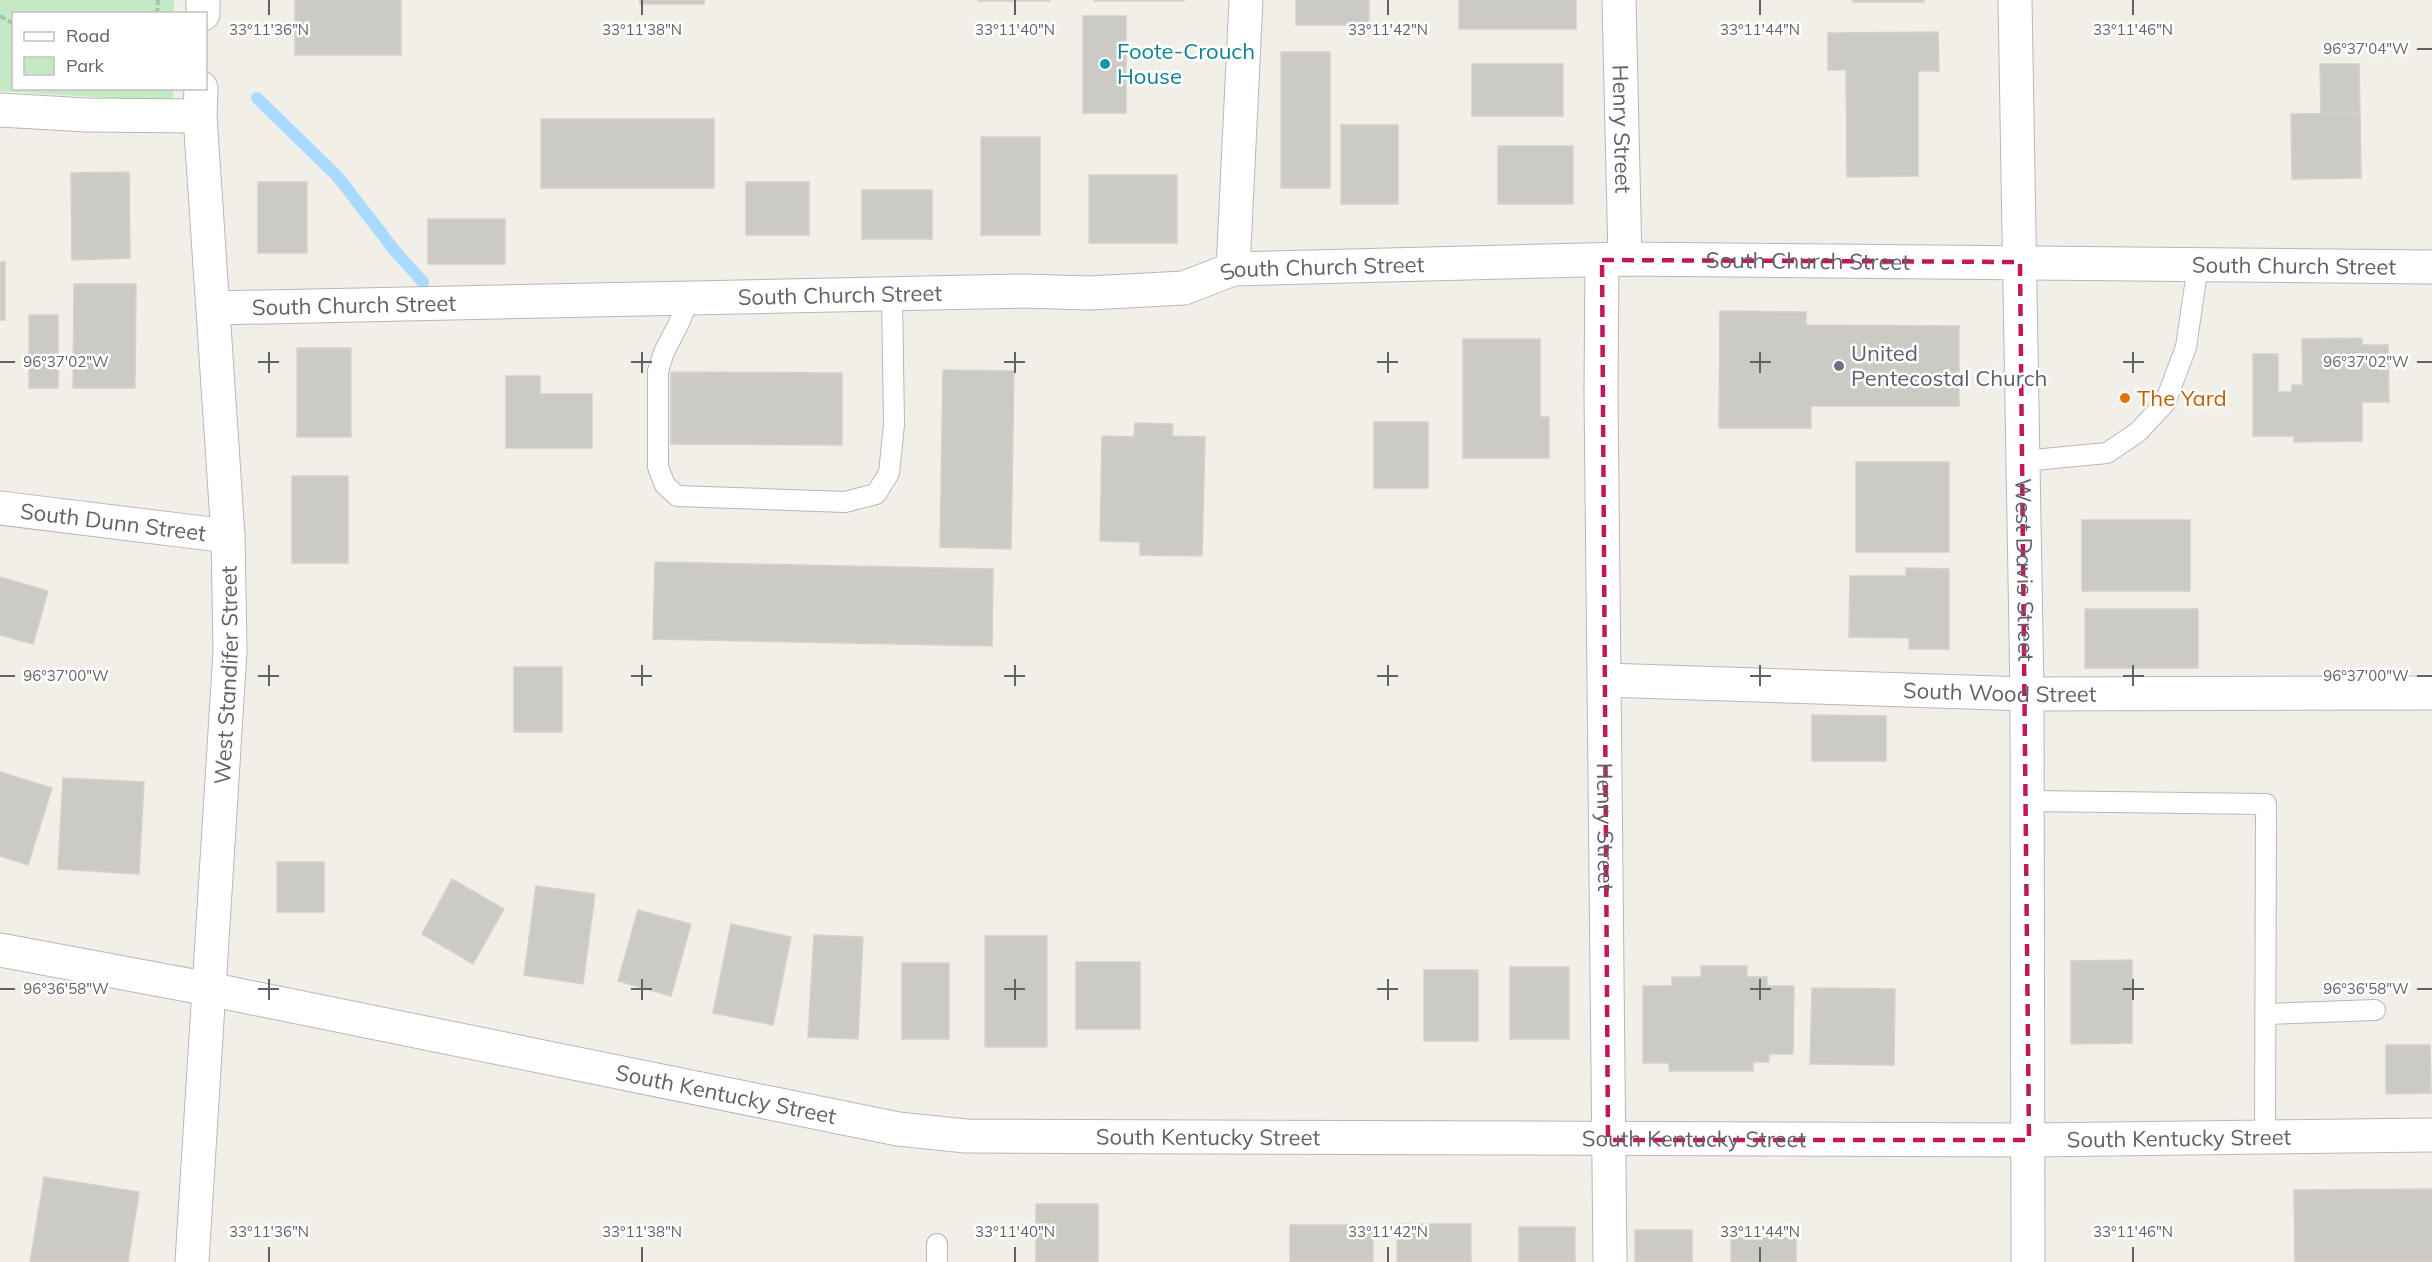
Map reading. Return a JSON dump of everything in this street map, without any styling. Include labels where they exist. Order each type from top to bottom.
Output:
[{"type":"street","points":[[1233,269],[1246,0]]},
{"type":"street","name":"Henry Street","points":[[1610,1262],[1601,392],[1613,260],[1619,0]]},
{"type":"street","name":"West Davis Street","points":[[2015,0],[2026,694],[2028,1262]]},
{"type":"street","points":[[0,111],[86,115],[200,102]]},
{"type":"street","name":"West Standifer Street","points":[[192,1262],[230,651],[228,536],[200,102]]},
{"type":"street","name":"South Church Street","points":[[213,308],[1024,291],[1088,293],[1184,288],[1233,269],[1613,260],[2432,267]]},
{"type":"street","name":"South Dunn Street","points":[[0,508],[228,536]]},
{"type":"street","name":"South Wood Street","points":[[1604,680],[2026,694],[2432,693]]},
{"type":"street","name":"South Kentucky Street","points":[[0,950],[210,989],[898,1129],[966,1136],[2029,1140],[2432,1135]]},
{"type":"lane","points":[[2023,460],[2107,453],[2138,432],[2165,403],[2186,346],[2198,265]]},
{"type":"lane","points":[[689,298],[664,352],[658,371],[658,467],[665,485],[677,496],[845,502],[876,494],[890,474],[894,425],[892,294]]},
{"type":"lane","points":[[2027,801],[2266,804],[2265,1137]]},
{"type":"lane","points":[[2266,1014],[2375,1010]]},
{"type":"highlighted area","points":[[1602,260],[2020,262],[2029,1140],[1608,1140]]},
{"type":"green space","points":[[0,0],[174,0],[174,12],[12,12],[12,90],[173,90],[173,102],[0,91]]},
{"type":"building","points":[[295,0],[401,0],[401,55],[295,55]]},
{"type":"building","points":[[640,0],[704,0],[704,4],[640,4]]},
{"type":"building","points":[[1050,0],[1050,1],[978,1]]},
{"type":"building","points":[[1184,0],[1184,1],[1094,1]]},
{"type":"building","points":[[1296,0],[1369,0],[1369,25],[1296,25]]},
{"type":"building","points":[[1459,0],[1576,0],[1576,29],[1459,29]]},
{"type":"building","points":[[1853,0],[1924,0],[1924,2],[1853,2]]},
{"type":"building","name":"Foote-Crouch House","points":[[1083,16],[1126,16],[1126,113],[1083,113]]},
{"type":"building","points":[[1938,32],[1939,71],[1918,71],[1918,176],[1847,177],[1846,70],[1828,70],[1828,33]]},
{"type":"building","points":[[1281,52],[1330,52],[1330,188],[1281,188]]},
{"type":"building","points":[[1472,64],[1563,64],[1563,116],[1472,116]]},
{"type":"building","points":[[2320,64],[2359,64],[2360,113],[2321,113]]},
{"type":"building","points":[[2360,113],[2361,178],[2292,179],[2291,114]]},
{"type":"building","points":[[541,119],[714,119],[714,188],[541,188]]},
{"type":"building","points":[[1341,125],[1398,125],[1398,204],[1341,204]]},
{"type":"building","points":[[981,137],[1040,137],[1040,235],[981,235]]},
{"type":"building","points":[[1498,146],[1573,146],[1573,204],[1498,204]]},
{"type":"building","points":[[129,172],[130,258],[72,260],[71,173]]},
{"type":"building","points":[[1089,175],[1177,175],[1177,243],[1089,243]]},
{"type":"building","points":[[258,182],[307,182],[307,253],[258,253]]},
{"type":"building","points":[[746,182],[809,182],[809,235],[746,235]]},
{"type":"building","points":[[862,190],[932,190],[932,239],[862,239]]},
{"type":"building","points":[[428,219],[505,219],[505,264],[428,264]]},
{"type":"building","points":[[0,262],[5,262],[5,320],[0,320]]},
{"type":"building","points":[[74,284],[136,284],[135,388],[73,388]]},
{"type":"building","name":"United Pentecostal Church","points":[[1720,311],[1806,312],[1806,325],[1959,326],[1959,406],[1811,406],[1811,428],[1719,428]]},
{"type":"building","points":[[29,315],[58,315],[58,388],[29,388]]},
{"type":"building","points":[[2362,338],[2362,345],[2388,345],[2389,402],[2362,402],[2362,441],[2294,442],[2294,436],[2253,436],[2253,354],[2278,354],[2278,392],[2292,392],[2292,385],[2303,385],[2302,339]]},
{"type":"building","points":[[1463,339],[1540,339],[1540,417],[1549,417],[1549,458],[1463,458]]},
{"type":"building","points":[[297,348],[351,348],[351,437],[297,437]]},
{"type":"building","points":[[943,370],[1014,371],[1011,549],[940,547]]},
{"type":"building","points":[[671,372],[842,373],[842,445],[671,444]]},
{"type":"building","points":[[506,376],[540,376],[540,394],[592,394],[592,448],[506,448]]},
{"type":"building","points":[[1374,422],[1428,422],[1428,488],[1374,488]]},
{"type":"building","points":[[1135,423],[1173,424],[1172,436],[1205,437],[1202,556],[1140,555],[1140,542],[1100,541],[1102,436],[1134,437]]},
{"type":"building","points":[[1856,462],[1949,462],[1949,552],[1856,552]]},
{"type":"building","points":[[292,476],[348,476],[348,563],[292,563]]},
{"type":"building","points":[[2082,520],[2190,520],[2190,591],[2082,591]]},
{"type":"building","points":[[655,562],[993,569],[992,646],[653,639]]},
{"type":"building","points":[[1906,568],[1949,569],[1949,649],[1909,649],[1909,638],[1849,637],[1850,576],[1906,576]]},
{"type":"building","points":[[0,577],[48,591],[33,644],[0,635]]},
{"type":"building","points":[[2085,609],[2198,609],[2198,668],[2085,668]]},
{"type":"building","points":[[514,667],[562,667],[562,732],[514,732]]},
{"type":"building","points":[[1812,715],[1886,716],[1886,761],[1812,761]]},
{"type":"building","points":[[0,772],[52,788],[28,865],[0,856]]},
{"type":"building","points":[[63,778],[144,782],[139,874],[58,869]]},
{"type":"building","points":[[277,862],[324,862],[324,912],[277,912]]},
{"type":"building","points":[[452,879],[504,909],[473,964],[422,934]]},
{"type":"building","points":[[536,886],[595,894],[583,984],[524,975]]},
{"type":"building","points":[[638,910],[691,924],[671,996],[618,981]]},
{"type":"building","points":[[731,924],[791,937],[773,1025],[713,1013]]},
{"type":"building","points":[[814,935],[863,937],[858,1039],[808,1037]]},
{"type":"building","points":[[985,936],[1047,936],[1047,1047],[985,1047]]},
{"type":"building","points":[[2132,960],[2132,1043],[2071,1044],[2071,961]]},
{"type":"building","points":[[1076,962],[1140,962],[1140,1029],[1076,1029]]},
{"type":"building","points":[[902,963],[949,963],[949,1039],[902,1039]]},
{"type":"building","points":[[1701,966],[1747,966],[1747,977],[1767,977],[1767,986],[1794,986],[1793,1054],[1769,1054],[1769,1062],[1753,1062],[1753,1071],[1669,1071],[1669,1063],[1643,1063],[1643,986],[1672,986],[1672,977],[1701,977]]},
{"type":"building","points":[[1510,967],[1569,967],[1569,1039],[1510,1039]]},
{"type":"building","points":[[1424,970],[1478,970],[1478,1041],[1424,1041]]},
{"type":"building","points":[[1812,988],[1895,989],[1894,1065],[1810,1064]]},
{"type":"building","points":[[2386,1045],[2430,1045],[2431,1093],[2386,1094]]},
{"type":"building","points":[[44,1177],[139,1192],[128,1262],[30,1262]]},
{"type":"building","points":[[2432,1189],[2432,1262],[2295,1262],[2294,1190]]},
{"type":"building","points":[[1036,1204],[1098,1204],[1098,1262],[1036,1262]]},
{"type":"building","points":[[1397,1224],[1471,1224],[1471,1262],[1397,1262]]},
{"type":"building","points":[[1290,1225],[1373,1225],[1373,1262],[1290,1262]]},
{"type":"building","points":[[1519,1227],[1575,1227],[1575,1262],[1519,1262]]},
{"type":"building","points":[[1635,1230],[1692,1230],[1692,1262],[1635,1262]]},
{"type":"building","points":[[1731,1238],[1796,1238],[1796,1262],[1731,1262]]},
{"type":"waterway","points":[[257,98],[338,177],[395,251],[423,282]]},
{"type":"place","name":"Foote-Crouch House","points":[[1105,64]]},
{"type":"place","name":"United Pentecostal Church","points":[[1839,366]]},
{"type":"place","name":"The Yard","points":[[2125,398]]}]
